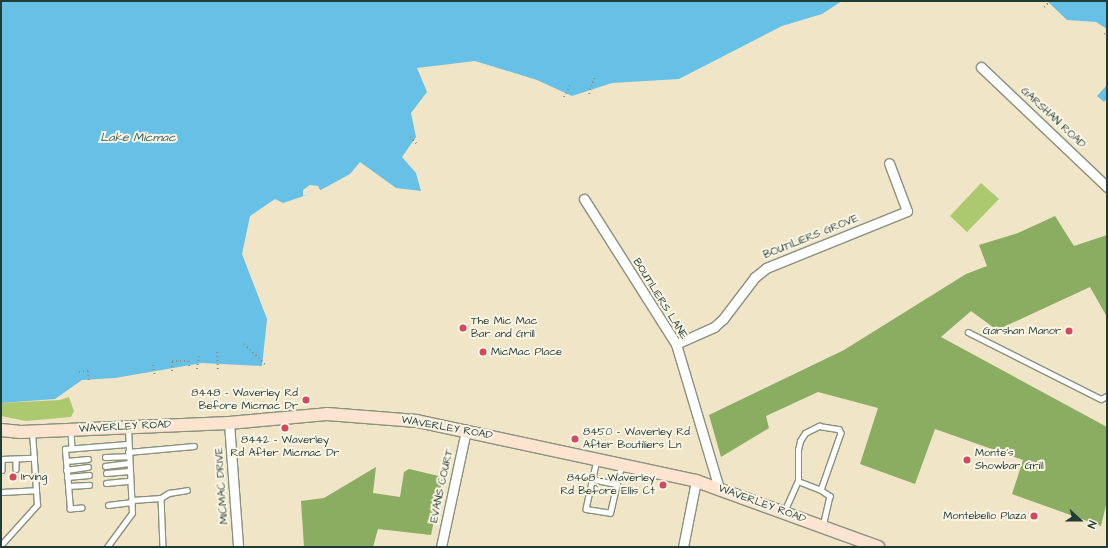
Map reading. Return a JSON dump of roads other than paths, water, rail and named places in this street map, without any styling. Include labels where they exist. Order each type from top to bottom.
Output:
[{"type":"main road","name":"WAVERLEY ROAD","points":[[1,430],[32,432],[229,423],[327,414],[376,416],[466,430],[696,481],[719,488],[878,547]]},
{"type":"street","name":"GARSHAN ROAD","points":[[981,67],[1107,187]]},
{"type":"street","name":"BOUTILIERS GROVE","points":[[676,344],[714,327],[723,319],[748,285],[766,268],[908,211],[888,163]]},
{"type":"street","name":"BOUTILIERS LANE","points":[[584,199],[676,344],[719,488]]},
{"type":"street","name":"MICMAC DRIVE","points":[[229,423],[238,547]]},
{"type":"street","name":"EVANS COURT","points":[[442,547],[466,430]]},
{"type":"street","points":[[683,547],[696,481]]},
{"type":"lane","points":[[968,332],[1101,399],[1107,396]]},
{"type":"lane","points":[[784,512],[798,481],[800,440],[806,433],[818,426],[836,428],[840,433],[821,490]]},
{"type":"lane","points":[[106,547],[132,513],[127,444],[128,427]]},
{"type":"lane","points":[[71,430],[72,448]]},
{"type":"lane","points":[[1,545],[37,505],[32,432]]},
{"type":"lane","points":[[82,508],[70,509],[65,449],[127,444]]},
{"type":"lane","points":[[105,458],[194,446]]},
{"type":"lane","points":[[2,470],[1,459],[34,458]]},
{"type":"lane","points":[[16,459],[16,469]]},
{"type":"lane","points":[[66,461],[88,459]]},
{"type":"lane","points":[[597,459],[586,509],[610,513],[621,465]]},
{"type":"lane","points":[[105,466],[129,463]]},
{"type":"lane","points":[[66,470],[88,467]]},
{"type":"lane","points":[[106,473],[129,471]]},
{"type":"lane","points":[[67,477],[89,475]]},
{"type":"lane","points":[[592,479],[616,484]]},
{"type":"lane","points":[[106,483],[130,481]]},
{"type":"lane","points":[[798,481],[821,490],[830,496],[823,527]]},
{"type":"lane","points":[[16,485],[16,491]]},
{"type":"lane","points":[[68,486],[89,485]]},
{"type":"lane","points":[[2,486],[2,492],[36,490]]},
{"type":"lane","points":[[108,505],[161,498],[169,493],[187,490]]},
{"type":"lane","points":[[161,498],[164,547]]},
{"type":"water","name":"Lake Micmac","points":[[1,1],[842,1],[822,14],[782,26],[679,79],[612,83],[572,96],[537,80],[475,61],[417,68],[427,92],[411,113],[416,137],[402,157],[416,173],[421,191],[396,188],[360,162],[350,174],[319,191],[283,203],[275,199],[250,216],[242,254],[267,319],[262,366],[202,363],[115,378],[82,380],[55,399],[1,403]]},
{"type":"water","points":[[1047,1],[1107,1],[1107,29],[1096,22],[1067,20]]},
{"type":"water","points":[[1107,85],[1107,98],[1104,102],[1097,96]]},
{"type":"place","name":"The Mic Mac Bar and Grill","points":[[463,328]]},
{"type":"place","name":"Garshan Manor","points":[[1069,331]]},
{"type":"place","name":"MicMac Place","points":[[483,352]]},
{"type":"place","name":"8448 - Waverley Rd Before Micmac Dr","points":[[306,400]]},
{"type":"place","name":"8442 - Waverley Rd After Micmac Dr","points":[[285,428]]},
{"type":"place","name":"8450 - Waverley Rd After Boutiliers Ln","points":[[575,439]]},
{"type":"place","name":"Monte's Showbar Grill","points":[[967,460]]},
{"type":"place","name":"Irving","points":[[13,477]]},
{"type":"place","name":"8468 - Waverley Rd Before Ellis Ct","points":[[663,485]]},
{"type":"place","name":"Montebello Plaza","points":[[1034,516]]}]
